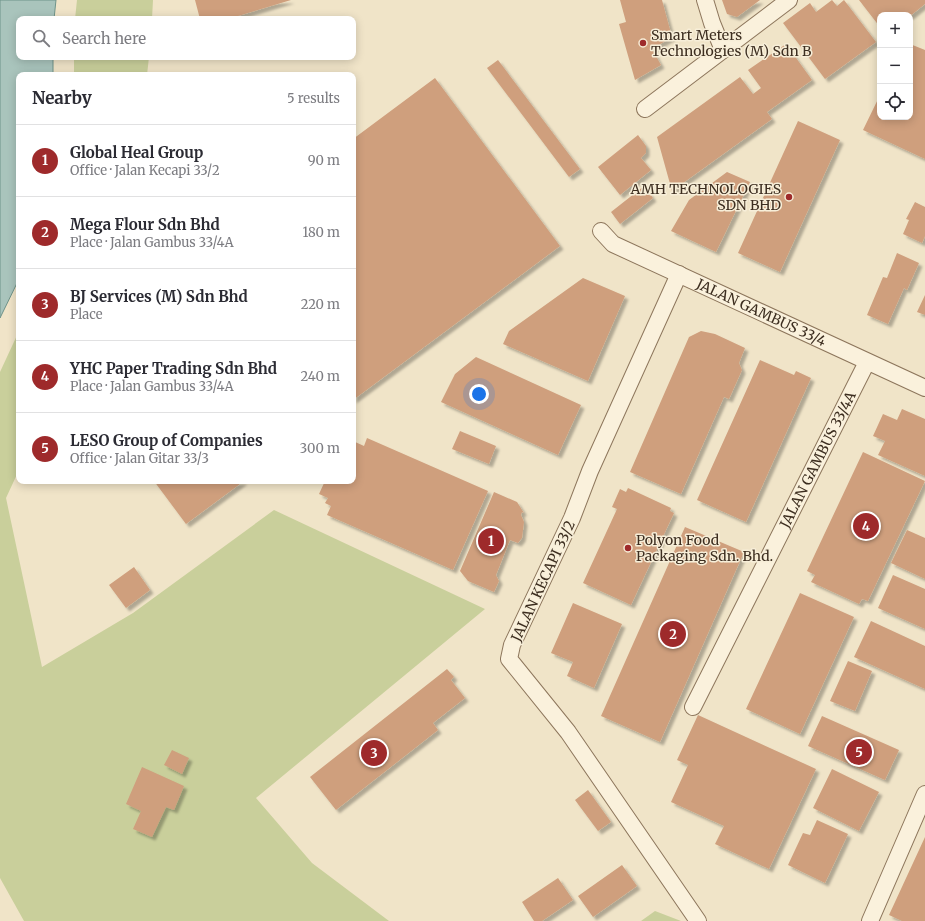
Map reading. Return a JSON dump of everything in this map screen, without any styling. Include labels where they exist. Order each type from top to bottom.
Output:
[{"type":"street","points":[[704,0],[723,50]]},
{"type":"street","points":[[645,109],[789,0]]},
{"type":"street","name":"JALAN GAMBUS 33/4","points":[[601,232],[614,244],[925,388]]},
{"type":"street","name":"JALAN KECAPI 33/2","points":[[679,274],[590,471],[572,518],[512,645],[509,659],[568,732],[698,921]]},
{"type":"street","name":"JALAN GAMBUS 33/4A","points":[[693,707],[867,362]]},
{"type":"street","points":[[870,921],[925,794]]},
{"type":"green space","points":[[77,0],[153,0],[152,16],[75,16]]},
{"type":"green space","points":[[74,60],[149,60],[147,72],[74,72]]},
{"type":"green space","points":[[16,337],[16,476],[6,498],[42,667],[133,613],[274,510],[485,609],[256,798],[312,863],[389,921],[24,921],[0,878],[0,372]]},
{"type":"green space","points":[[655,911],[681,921],[641,921]]},
{"type":"water","points":[[0,0],[56,0],[54,16],[16,16],[16,60],[53,60],[53,72],[16,72],[16,285],[0,318]]},
{"type":"building","points":[[195,0],[291,0],[238,16],[199,16]]},
{"type":"building","name":"Smart Meters Technologies (M) Sdn B","points":[[620,0],[662,0],[672,37],[652,49],[661,65],[635,80],[619,24],[626,22]]},
{"type":"building","points":[[722,0],[760,0],[737,17],[727,14]]},
{"type":"building","points":[[832,0],[837,6],[844,0],[876,42],[825,79],[783,23],[810,3],[816,12]]},
{"type":"building","points":[[859,0],[925,0],[925,4],[913,14],[913,12],[877,12],[877,23]]},
{"type":"building","points":[[786,44],[812,80],[767,112],[772,119],[672,191],[657,137],[740,77],[753,94],[761,88],[748,70]]},
{"type":"building","points":[[913,45],[925,50],[925,159],[863,130],[877,101],[877,120],[913,120]]},
{"type":"building","points":[[498,60],[580,169],[569,177],[487,68]]},
{"type":"building","points":[[435,78],[560,246],[356,398],[356,137]]},
{"type":"building","name":"AMH TECHNOLOGIES SDN BHD","points":[[798,121],[840,140],[780,272],[738,253]]},
{"type":"building","points":[[638,135],[646,146],[646,153],[641,158],[651,170],[620,195],[598,167]]},
{"type":"building","points":[[727,172],[750,182],[716,252],[671,231],[689,200]]},
{"type":"building","points":[[644,186],[653,198],[620,224],[611,212]]},
{"type":"building","points":[[915,202],[925,207],[925,236],[922,243],[903,234],[909,220],[906,219]]},
{"type":"building","points":[[897,253],[919,263],[907,290],[904,288],[888,324],[867,315],[883,277],[887,278]]},
{"type":"building","points":[[583,278],[625,296],[588,381],[503,344],[509,331]]},
{"type":"building","points":[[925,295],[925,315],[917,312]]},
{"type":"building","points":[[701,331],[715,334],[745,348],[739,363],[742,370],[729,399],[724,397],[681,494],[630,472],[689,337]]},
{"type":"building","points":[[476,357],[581,405],[558,455],[441,402],[455,374]]},
{"type":"building","points":[[760,360],[794,375],[796,371],[811,378],[746,522],[697,500]]},
{"type":"building","points":[[902,409],[925,419],[925,476],[878,455],[885,441],[873,436],[883,414],[897,420]]},
{"type":"building","points":[[460,431],[496,446],[489,464],[452,449]]},
{"type":"building","points":[[367,438],[488,491],[453,570],[327,515],[331,506],[325,503],[328,498],[319,494],[324,484],[356,484],[356,442],[364,446]]},
{"type":"building","points":[[863,452],[925,481],[868,601],[862,599],[859,604],[811,582],[815,575],[807,571]]},
{"type":"building","points":[[156,484],[240,484],[186,524]]},
{"type":"building","name":"Polyon Food Packaging Sdn. Bhd.","points":[[628,488],[671,508],[670,511],[674,513],[631,605],[583,583],[617,509],[612,507],[620,489],[626,492]]},
{"type":"building","points":[[494,492],[517,502],[524,513],[522,512],[521,515],[524,522],[522,538],[518,543],[510,540],[496,575],[499,581],[494,592],[468,581],[460,571]]},
{"type":"building","points":[[685,527],[744,552],[660,742],[601,716]]},
{"type":"building","points":[[907,530],[925,538],[925,579],[891,563]]},
{"type":"building","points":[[134,567],[150,590],[126,608],[109,585]]},
{"type":"building","points":[[893,575],[925,589],[925,629],[878,608]]},
{"type":"building","points":[[800,593],[854,617],[800,734],[746,709]]},
{"type":"building","points":[[573,603],[622,624],[594,688],[567,676],[573,662],[551,653]]},
{"type":"building","points":[[871,621],[925,646],[925,689],[854,657]]},
{"type":"building","points":[[848,661],[872,671],[855,711],[830,701]]},
{"type":"building","points":[[447,669],[454,677],[451,680],[465,698],[433,723],[438,730],[336,810],[310,777]]},
{"type":"building","points":[[698,715],[816,769],[769,869],[715,844],[724,826],[671,802],[688,765],[677,760]]},
{"type":"building","points":[[822,716],[899,750],[885,780],[808,746]]},
{"type":"building","points":[[172,750],[189,758],[182,774],[164,765]]},
{"type":"building","points":[[142,767],[184,786],[174,810],[166,807],[152,837],[133,829],[141,811],[126,804]]},
{"type":"building","points":[[832,769],[879,792],[859,831],[813,808]]},
{"type":"building","points":[[588,790],[611,822],[598,831],[575,800]]},
{"type":"building","points":[[817,820],[848,834],[825,883],[788,865],[803,833],[810,835]]},
{"type":"building","points":[[925,837],[925,921],[902,921],[889,915]]},
{"type":"building","points":[[622,865],[637,886],[593,917],[578,896]]},
{"type":"building","points":[[558,878],[573,900],[542,921],[534,921],[522,902]]},
{"type":"place","name":"Smart Meters Technologies (M) Sdn B","points":[[643,43]]},
{"type":"place","name":"AMH TECHNOLOGIES SDN BHD","points":[[789,197]]},
{"type":"place","name":"YHC Paper Trading Sdn Bhd","points":[[866,526]]},
{"type":"place","name":"Global Heal Group","points":[[491,541]]},
{"type":"place","name":"Polyon Food Packaging Sdn. Bhd.","points":[[628,548]]},
{"type":"place","name":"Mega Flour Sdn Bhd","points":[[673,634]]},
{"type":"place","name":"LESO Group of Companies","points":[[859,752]]},
{"type":"place","name":"BJ Services (M) Sdn Bhd","points":[[374,753]]}]
